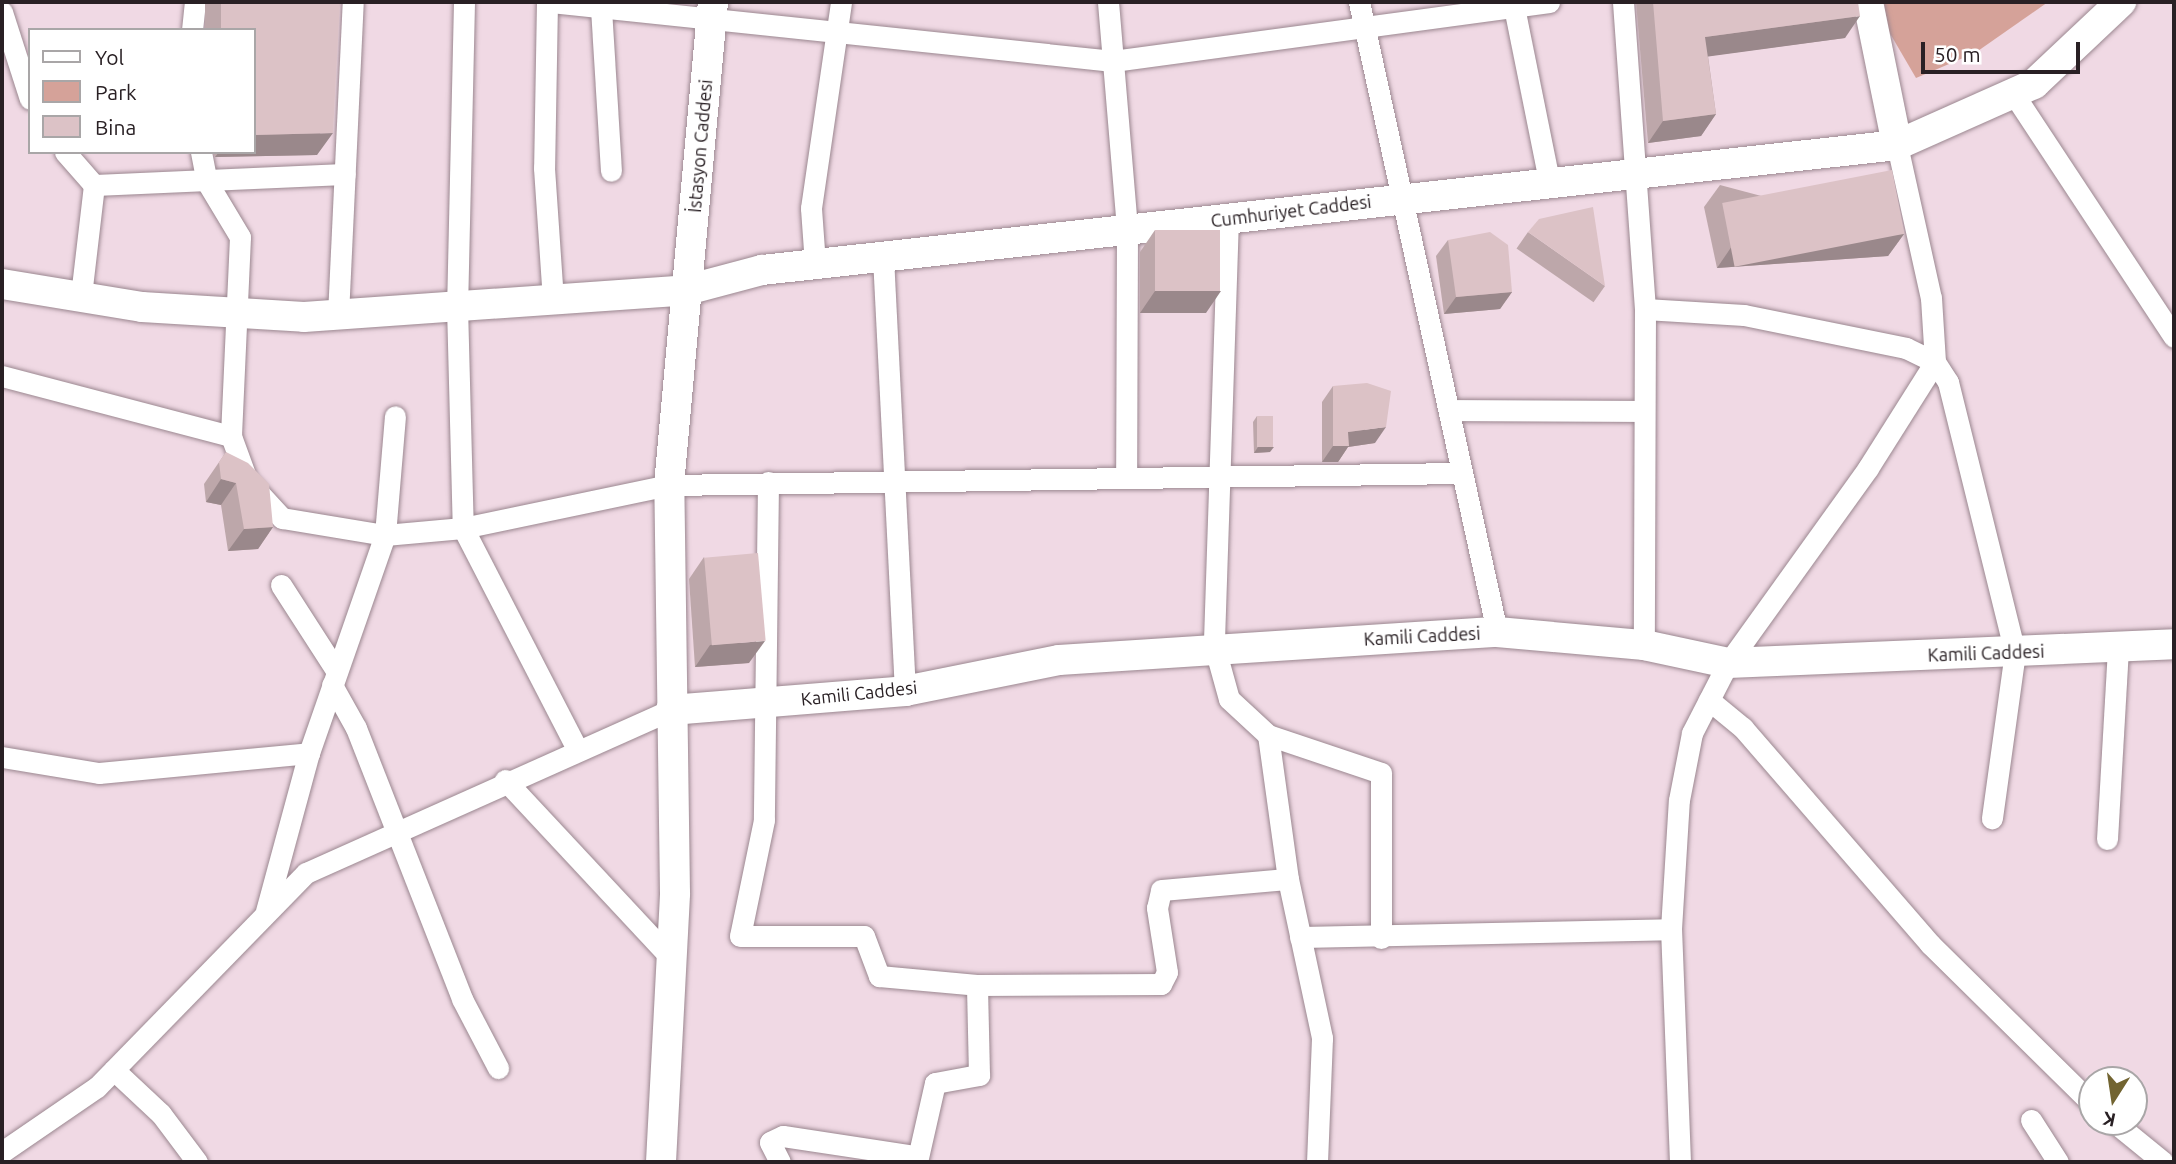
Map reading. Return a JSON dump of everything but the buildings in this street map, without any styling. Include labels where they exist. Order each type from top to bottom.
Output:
[{"type":"main road","name":"Cumhuriyet Caddesi","points":[[2,284],[81,296],[235,313],[338,315],[553,300],[687,290],[814,264],[1549,180],[1897,145],[2034,84],[2121,2]]},
{"type":"main road","points":[[1864,6],[1897,145]]},
{"type":"main road","name":"İstasyon Caddesi","points":[[661,1162],[673,960],[669,485],[712,11]]},
{"type":"main road","name":"Kamili Caddesi","points":[[671,710],[905,691],[1059,660],[1214,645],[1497,632],[1644,645],[1728,663],[2174,644]]},
{"type":"street","points":[[186,28],[195,2]]},
{"type":"street","points":[[338,315],[353,2]]},
{"type":"street","points":[[464,2],[457,306],[463,528],[577,749]]},
{"type":"street","points":[[553,300],[544,168],[549,2],[601,8],[712,11],[837,33],[1113,61],[1513,4],[1549,2]]},
{"type":"street","points":[[814,264],[811,208],[841,2]]},
{"type":"street","points":[[1108,2],[1127,230],[1126,478]]},
{"type":"street","points":[[1359,2],[1497,632]]},
{"type":"street","points":[[1622,2],[1645,309],[1641,411],[1644,645]]},
{"type":"street","points":[[1513,4],[1549,180]]},
{"type":"street","points":[[601,8],[611,171]]},
{"type":"street","points":[[2,12],[26,65]]},
{"type":"street","points":[[2013,93],[2174,337]]},
{"type":"street","points":[[1897,145],[1931,298],[1935,362],[1948,382],[2015,652],[1992,818]]},
{"type":"street","points":[[67,154],[94,185],[81,296]]},
{"type":"street","points":[[201,154],[206,182],[240,237],[230,436],[247,480],[282,518],[385,535],[463,528],[669,485],[896,478],[1126,478],[1222,481],[1462,474]]},
{"type":"street","points":[[94,185],[345,174]]},
{"type":"street","points":[[1228,218],[1222,481],[1214,645],[1229,699],[1268,734],[1381,773],[1381,938]]},
{"type":"street","points":[[883,257],[905,691]]},
{"type":"street","points":[[1645,309],[1744,315],[1906,348],[1935,362]]},
{"type":"street","points":[[1679,1162],[1671,929],[1679,800],[1692,733],[1728,663],[1868,468],[1935,362]]},
{"type":"street","points":[[2,376],[230,436]]},
{"type":"street","points":[[1449,410],[1641,411]]},
{"type":"street","points":[[263,920],[309,753],[385,535],[395,416]]},
{"type":"street","points":[[768,482],[764,820],[740,936],[864,936],[879,976],[977,985],[1161,984],[1167,972],[1157,908],[1161,890],[1288,879]]},
{"type":"street","points":[[281,585],[334,678],[398,831],[462,999],[498,1068]]},
{"type":"street","points":[[2107,839],[2118,647]]},
{"type":"street","points":[[1709,700],[1743,727],[1930,944],[2078,1090]]},
{"type":"street","points":[[2,1152],[114,1070],[306,873],[505,780],[671,710]]},
{"type":"street","points":[[1268,734],[1288,879],[1322,1038],[1317,1162]]},
{"type":"street","points":[[2,757],[99,773],[309,753]]},
{"type":"street","points":[[505,780],[673,960]]},
{"type":"street","points":[[1300,937],[1381,938],[1671,929]]},
{"type":"street","points":[[780,1162],[769,1142],[783,1136],[916,1159],[934,1083],[979,1075],[977,985]]},
{"type":"street","points":[[114,1070],[161,1114],[197,1162]]},
{"type":"street","points":[[2031,1120],[2058,1162]]},
{"type":"street","points":[[2131,1136],[2162,1162]]},
{"type":"green space","points":[[1884,2],[2048,2],[1975,53],[1916,78],[1888,30]]}]
